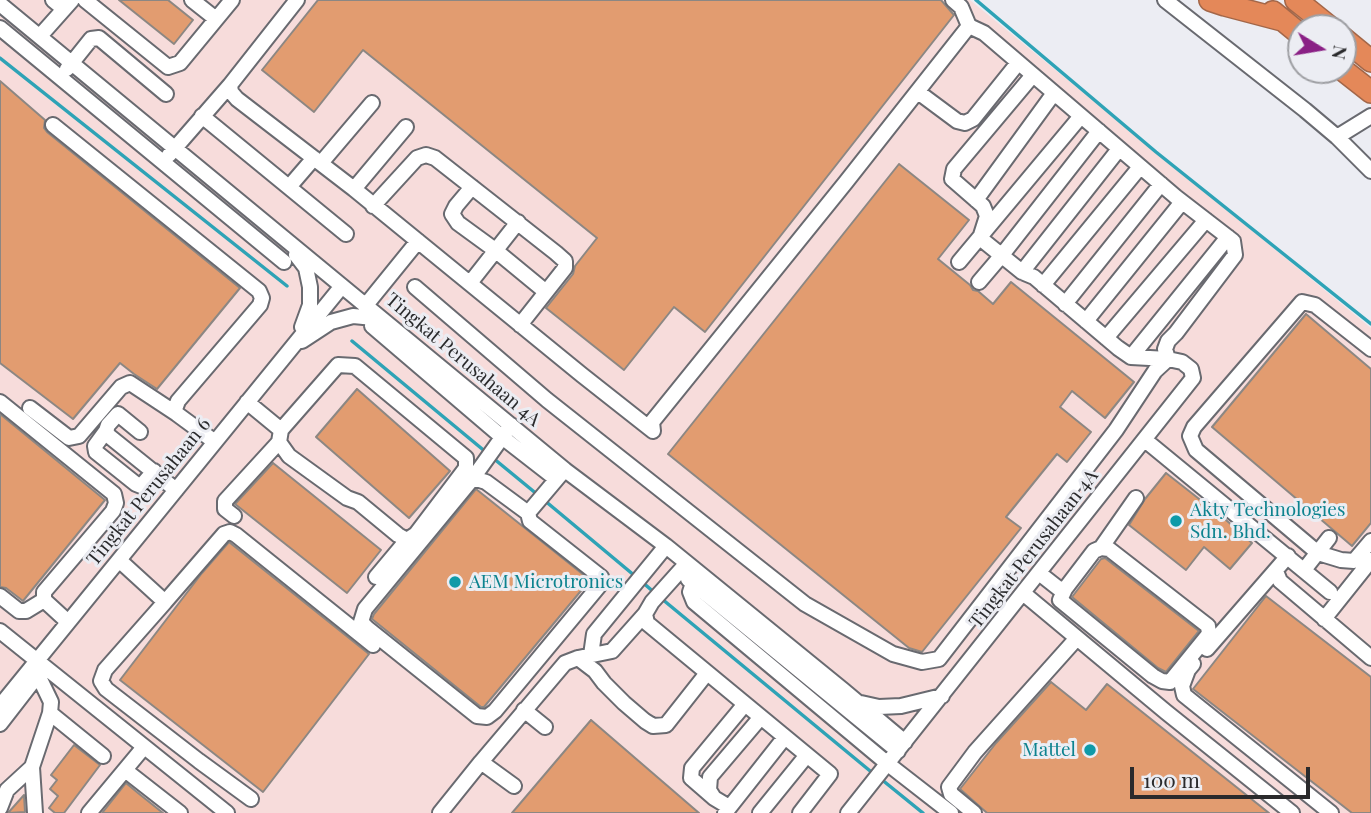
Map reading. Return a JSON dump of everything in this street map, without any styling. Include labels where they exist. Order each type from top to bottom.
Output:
[{"type":"highway","points":[[1210,0],[1282,20]]},
{"type":"highway","points":[[1258,0],[1287,24]]},
{"type":"highway","points":[[1296,0],[1314,14]]},
{"type":"highway","points":[[1357,50],[1371,61]]},
{"type":"highway","points":[[1357,81],[1371,93]]},
{"type":"street","points":[[85,0],[168,67],[180,62],[232,0]]},
{"type":"street","points":[[191,0],[216,19]]},
{"type":"street","points":[[162,163],[230,85],[297,0]]},
{"type":"street","points":[[953,0],[961,7],[969,26],[984,33],[1140,167],[1233,242],[1235,255],[1168,341],[1168,359]]},
{"type":"street","points":[[1165,0],[1305,110],[1371,171]]},
{"type":"street","points":[[40,36],[63,3]]},
{"type":"street","name":"Tingkat Perusahaan 4A","points":[[0,4],[366,305],[396,336],[484,413],[503,436],[557,479],[666,546],[678,572],[696,578],[844,690],[901,747]]},
{"type":"street","points":[[230,85],[231,92],[237,99],[318,160],[653,431],[652,422],[969,26]]},
{"type":"street","points":[[0,28],[284,262]]},
{"type":"street","points":[[60,78],[91,39],[99,38],[166,94]]},
{"type":"street","points":[[918,92],[957,121],[965,123],[972,119],[1018,63]]},
{"type":"street","points":[[980,239],[987,216],[983,206],[952,179],[954,169],[1033,75]]},
{"type":"street","points":[[976,200],[1054,93]]},
{"type":"street","points":[[289,187],[372,103]]},
{"type":"street","points":[[202,116],[346,234]]},
{"type":"street","points":[[959,262],[1081,116]]},
{"type":"street","points":[[1337,137],[1371,116]]},
{"type":"street","points":[[53,125],[259,291],[262,298],[260,304],[178,401],[175,409],[177,415]]},
{"type":"street","points":[[354,189],[406,127]]},
{"type":"street","points":[[979,282],[1099,131]]},
{"type":"street","points":[[1022,272],[1119,149]]},
{"type":"street","points":[[373,206],[417,158],[426,155],[435,158],[518,222],[565,261],[565,268],[520,325]]},
{"type":"street","points":[[1043,285],[1140,167]]},
{"type":"street","points":[[1065,304],[1161,184]]},
{"type":"street","points":[[472,187],[452,214],[458,223],[546,292]]},
{"type":"street","points":[[1086,321],[1182,202]]},
{"type":"street","points":[[240,226],[252,212]]},
{"type":"street","points":[[1106,338],[1206,220]]},
{"type":"street","points":[[470,283],[518,222]]},
{"type":"street","name":"Tingkat Perusahaan 6","points":[[278,232],[306,268],[310,286],[310,305],[305,322],[292,347]]},
{"type":"street","points":[[1131,357],[1228,237]]},
{"type":"street","points":[[980,239],[1022,272],[1034,277],[1131,357],[1168,359]]},
{"type":"street","points":[[366,305],[418,241]]},
{"type":"street","name":"Tingkat Perusahaan 6","points":[[0,724],[68,622],[342,286]]},
{"type":"street","points":[[415,287],[547,400],[805,604],[893,654],[922,662],[939,659],[1116,429],[1155,371],[1168,359]]},
{"type":"street","points":[[1371,349],[1315,305],[1302,302],[1194,427],[1190,436],[1196,450],[1318,552],[1341,560],[1354,561],[1371,541]]},
{"type":"street","name":"Tingkat Perusahaan 6","points":[[292,347],[331,322],[353,316],[374,318],[396,336]]},
{"type":"street","points":[[372,326],[396,336]]},
{"type":"street","name":"Tingkat Perusahaan 4A","points":[[857,810],[874,781],[1193,378],[1191,369],[1182,362],[1168,359]]},
{"type":"street","points":[[234,516],[225,509],[225,501],[338,365],[355,366],[466,458],[466,468],[416,534],[407,540],[376,577]]},
{"type":"street","points":[[30,408],[69,438],[79,436],[121,387],[130,383],[215,442]]},
{"type":"street","points":[[0,402],[114,494],[116,503],[113,511],[44,592],[44,600],[68,622]]},
{"type":"street","points":[[247,402],[280,436],[289,456],[347,498],[358,502],[407,540]]},
{"type":"street","points":[[140,432],[118,414],[95,446],[96,452],[141,486],[154,471]]},
{"type":"street","points":[[106,431],[176,490]]},
{"type":"street","points":[[503,436],[473,478],[365,609],[361,622],[477,716],[487,717],[495,711],[599,586],[601,577],[530,521],[531,510],[557,479]]},
{"type":"street","points":[[1145,440],[1330,592]]},
{"type":"street","points":[[473,478],[486,482],[491,494],[531,510]]},
{"type":"street","points":[[1101,548],[1136,498]]},
{"type":"street","points":[[251,799],[220,776],[203,756],[106,689],[101,681],[105,670],[224,534],[230,532],[378,649]]},
{"type":"street","points":[[1304,570],[1329,538]]},
{"type":"street","points":[[584,656],[594,634],[666,546]]},
{"type":"street","points":[[1109,549],[1209,626],[1209,634],[1170,682],[1162,681],[1060,600],[1065,589],[1094,551],[1109,549]]},
{"type":"street","points":[[1288,556],[1188,670],[1182,686],[1184,695],[1331,813]]},
{"type":"street","points":[[119,560],[165,603]]},
{"type":"street","points":[[1324,619],[1371,560]]},
{"type":"street","points":[[1276,571],[1280,581],[1371,658]]},
{"type":"street","points":[[440,813],[565,663],[611,651],[678,572]]},
{"type":"street","points":[[1039,573],[1058,588],[1065,589]]},
{"type":"street","points":[[901,747],[696,578],[690,592],[694,602],[888,764],[951,813]]},
{"type":"street","points":[[1023,593],[1292,813]]},
{"type":"street","points":[[0,596],[19,611],[26,611],[44,600]]},
{"type":"street","points":[[648,608],[647,623],[830,774],[800,813]]},
{"type":"street","points":[[0,631],[38,668],[228,813]]},
{"type":"street","points":[[974,813],[951,794],[949,788],[975,752],[1077,638]]},
{"type":"street","points":[[584,656],[624,703],[653,726],[666,725],[707,673]]},
{"type":"street","points":[[35,813],[32,767],[50,713],[51,702],[38,668]]},
{"type":"street","name":"Tingkat Perusahaan 6","points":[[0,706],[38,668]]},
{"type":"street","points":[[844,690],[861,703],[879,707],[901,706],[942,696]]},
{"type":"street","points":[[745,704],[692,768],[691,778],[727,810],[785,737]]},
{"type":"street","points":[[524,710],[545,727]]},
{"type":"street","points":[[50,713],[103,756]]},
{"type":"street","points":[[714,798],[709,790],[710,777],[761,717]]},
{"type":"street","points":[[89,813],[144,747]]},
{"type":"street","points":[[760,813],[807,755]]},
{"type":"street","points":[[481,762],[514,786]]},
{"type":"street","points":[[0,808],[6,790],[32,767]]},
{"type":"street","points":[[125,770],[180,813]]},
{"type":"street","points":[[204,796],[220,776]]},
{"type":"shaded area","points":[[0,0],[970,0],[1371,328],[1371,813],[0,813]]},
{"type":"building","points":[[119,0],[168,0],[193,20],[174,44]]},
{"type":"building","points":[[318,0],[941,0],[954,15],[705,332],[674,307],[624,370],[546,308],[597,238],[363,50],[314,112],[262,70]]},
{"type":"building","points":[[0,81],[45,120],[44,128],[47,132],[240,288],[157,389],[120,363],[73,419],[0,363]]},
{"type":"building","points":[[899,164],[969,220],[938,259],[993,304],[1011,282],[1134,382],[1105,418],[1072,391],[1060,407],[1091,432],[1067,462],[1057,454],[1006,517],[1021,528],[922,652],[909,648],[668,454]]},
{"type":"building","points":[[1306,314],[1371,369],[1371,523],[1352,546],[1212,427]]},
{"type":"building","points":[[357,389],[450,471],[409,518],[316,437]]},
{"type":"building","points":[[0,414],[105,500],[23,601],[6,588],[0,587]]},
{"type":"building","points":[[273,463],[381,550],[347,593],[235,504]]},
{"type":"building","name":"Akty Technologies Sdn. Bhd.","points":[[1166,473],[1252,543],[1230,569],[1204,547],[1186,570],[1129,525]]},
{"type":"building","points":[[476,489],[590,580],[484,707],[372,619]]},
{"type":"building","points":[[229,542],[369,654],[263,792],[120,680]]},
{"type":"building","points":[[1105,558],[1199,631],[1166,672],[1072,597],[1101,559]]},
{"type":"building","points":[[1266,596],[1371,677],[1371,813],[1352,813],[1193,689]]},
{"type":"building","name":"Mattel","points":[[1051,682],[1086,710],[1107,684],[1269,813],[987,813],[960,789],[996,743]]},
{"type":"building","points":[[591,720],[699,813],[512,813]]},
{"type":"building","points":[[74,745],[100,765],[64,813],[55,813],[49,808],[58,796],[50,789],[57,780],[51,775]]},
{"type":"building","points":[[126,783],[138,793],[163,813],[102,813]]},
{"type":"building","points":[[24,795],[25,812],[8,813]]},
{"type":"waterway","points":[[976,0],[1156,152],[1371,324]]},
{"type":"waterway","points":[[0,58],[287,286]]},
{"type":"waterway","points":[[352,341],[487,453]]},
{"type":"waterway","points":[[493,458],[538,495]]},
{"type":"waterway","points":[[544,500],[635,576]]},
{"type":"waterway","points":[[641,581],[656,594]]},
{"type":"waterway","points":[[662,599],[875,775]]},
{"type":"waterway","points":[[881,779],[923,813]]},
{"type":"place","name":"Akty Technologies Sdn. Bhd.","points":[[1176,521]]},
{"type":"place","name":"AEM Microtronics","points":[[455,582]]},
{"type":"place","name":"Mattel","points":[[1090,750]]}]
